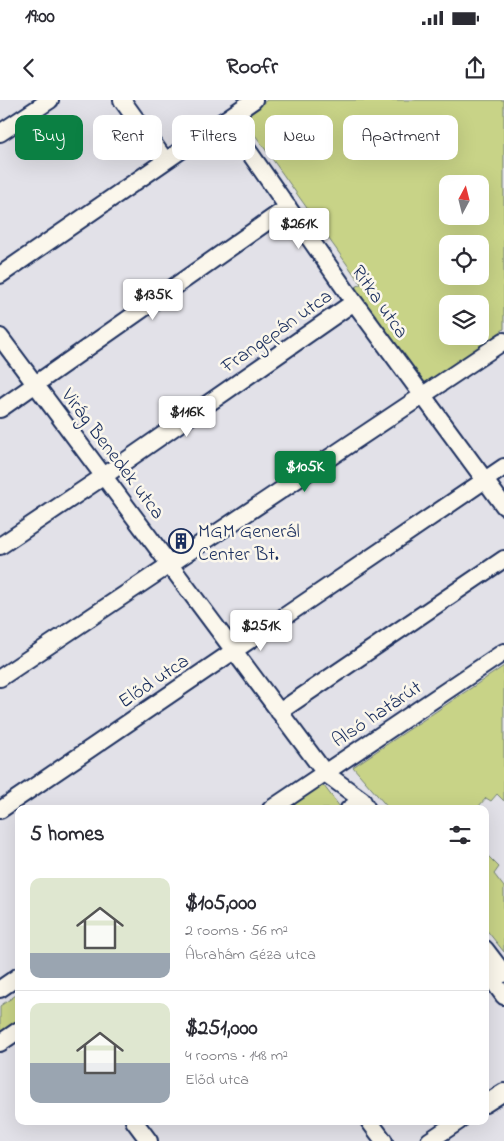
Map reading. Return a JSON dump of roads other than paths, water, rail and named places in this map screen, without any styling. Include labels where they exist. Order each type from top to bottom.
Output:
[{"type":"street","points":[[0,133],[50,100]]},
{"type":"street","points":[[122,100],[165,160]]},
{"type":"street","points":[[232,115],[254,100]]},
{"type":"street","points":[[0,274],[172,155]]},
{"type":"street","name":"Ritka utca","points":[[255,160],[354,302],[504,506]]},
{"type":"street","points":[[0,409],[288,207]]},
{"type":"street","name":"Frangepán utca","points":[[0,546],[354,302]]},
{"type":"street","name":"Virág Benedek utca","points":[[0,337],[325,773],[363,805]]},
{"type":"street","points":[[0,678],[504,341]]},
{"type":"street","name":"Előd utca","points":[[0,810],[504,467]]},
{"type":"street","points":[[279,712],[504,559]]},
{"type":"street","name":"Alsó határút","points":[[277,805],[504,652]]},
{"type":"street","points":[[489,954],[504,974]]},
{"type":"street","points":[[489,975],[504,996]]},
{"type":"street","points":[[0,989],[15,979]]},
{"type":"street","points":[[0,1043],[15,1033]]},
{"type":"street","points":[[489,1101],[504,1092]]},
{"type":"street","points":[[137,1125],[149,1141]]},
{"type":"street","points":[[372,1125],[384,1141]]},
{"type":"street","points":[[429,1141],[453,1125]]},
{"type":"place","name":"MGM Generál Center Bt.","points":[[181,541]]}]
